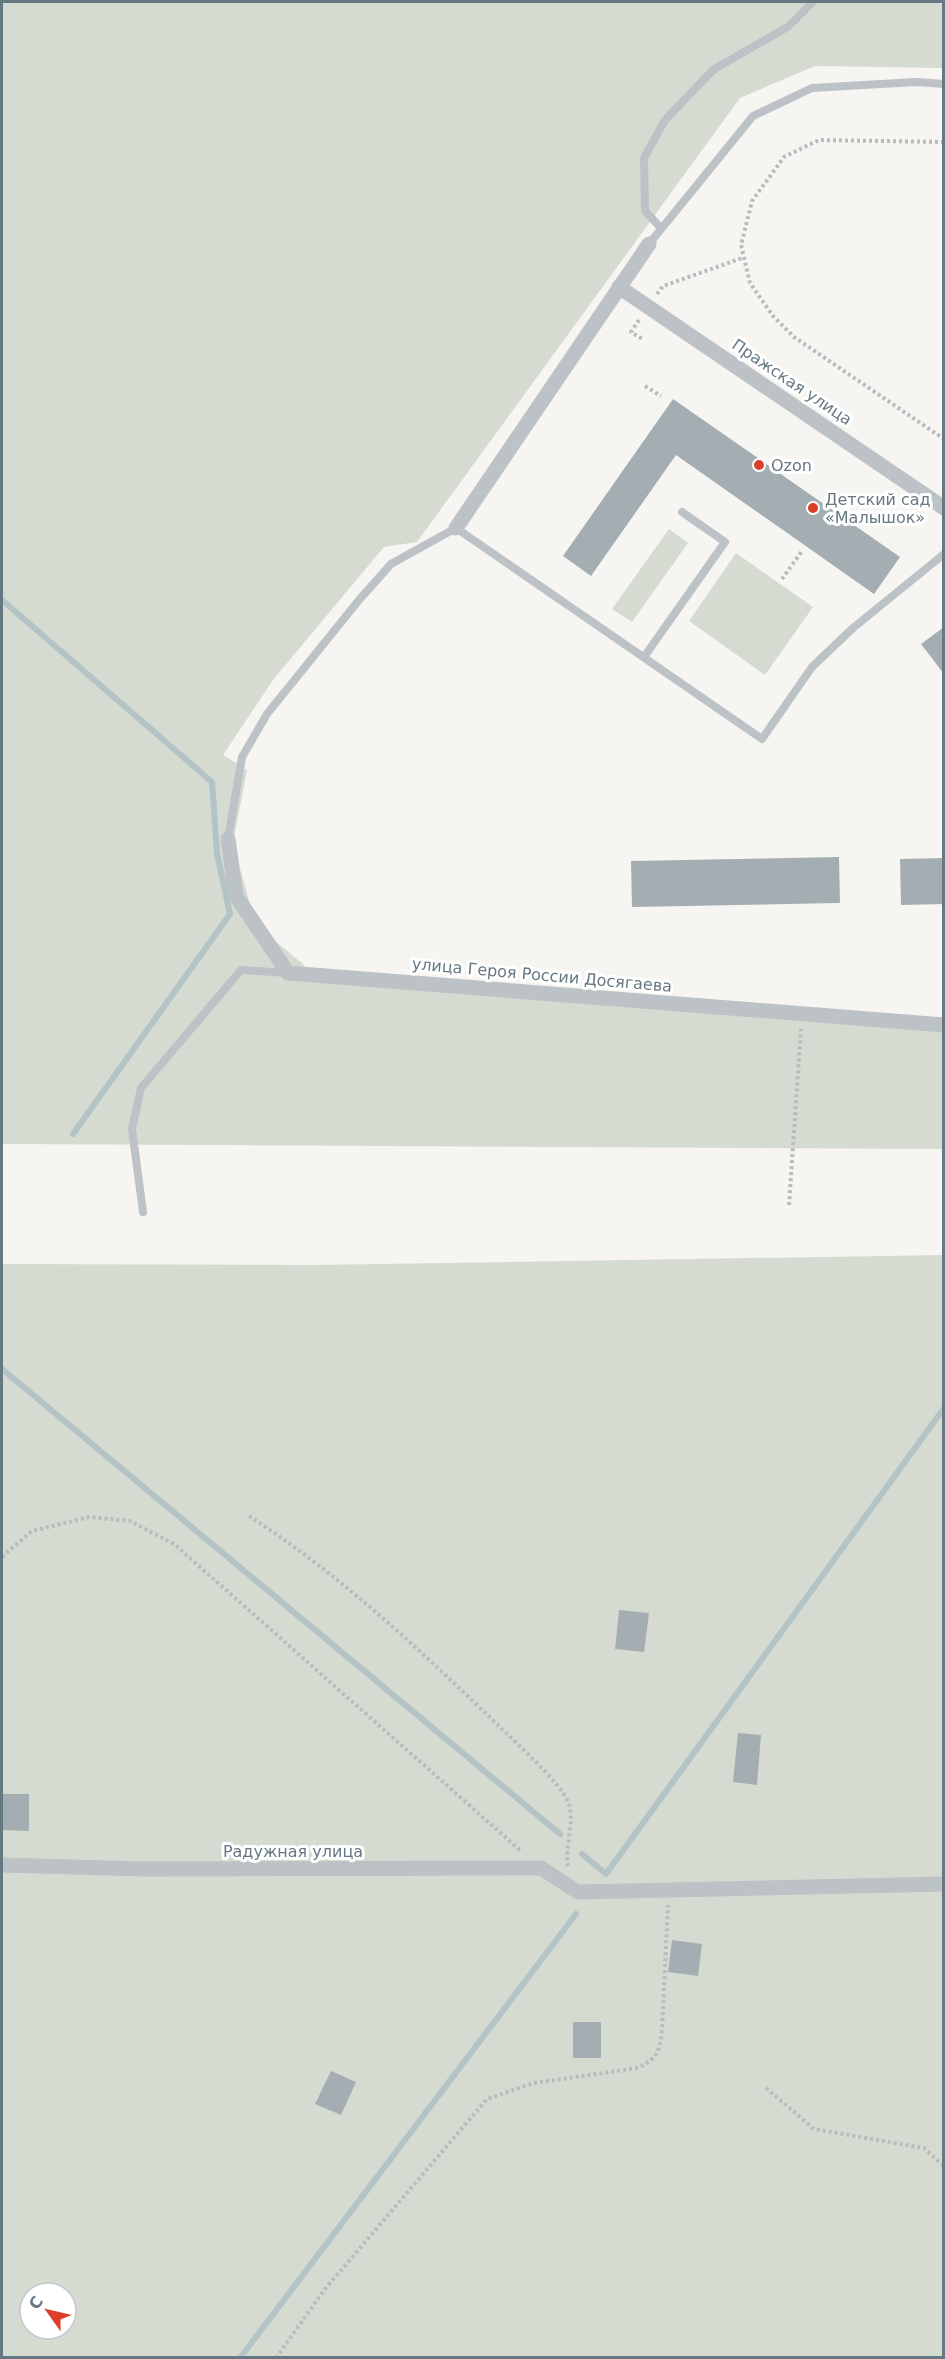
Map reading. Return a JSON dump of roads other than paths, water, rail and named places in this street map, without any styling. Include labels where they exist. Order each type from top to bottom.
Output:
[{"type":"street","points":[[456,528],[649,243]]},
{"type":"street","name":"Пражская улица","points":[[619,287],[944,508]]},
{"type":"street","points":[[228,839],[236,896],[288,973]]},
{"type":"street","name":"улица Героя России Досягаева","points":[[288,973],[944,1025]]},
{"type":"street","name":"Радужная улица","points":[[2,1865],[143,1869],[541,1868],[578,1892],[944,1884]]},
{"type":"lane","points":[[660,227],[645,211],[644,158],[665,120],[713,70],[789,26],[813,2]]},
{"type":"lane","points":[[649,243],[753,116],[812,88],[916,82],[944,84]]},
{"type":"lane","points":[[644,657],[725,542],[682,512]]},
{"type":"lane","points":[[228,839],[242,757],[267,714],[358,600],[392,564],[456,528],[762,739],[812,667],[853,628],[944,554]]},
{"type":"lane","points":[[143,1212],[132,1129],[141,1088],[241,970],[288,973]]},
{"type":"waterway","points":[[2,600],[212,782],[217,853],[230,914],[73,1134]]},
{"type":"waterway","points":[[2,1369],[560,1834]]},
{"type":"waterway","points":[[582,1854],[606,1874],[944,1408]]},
{"type":"waterway","points":[[240,2358],[576,1914]]},
{"type":"place","name":"Ozon","points":[[759,465]]},
{"type":"place","name":"Детский сад «Малышок»","points":[[813,508]]}]
